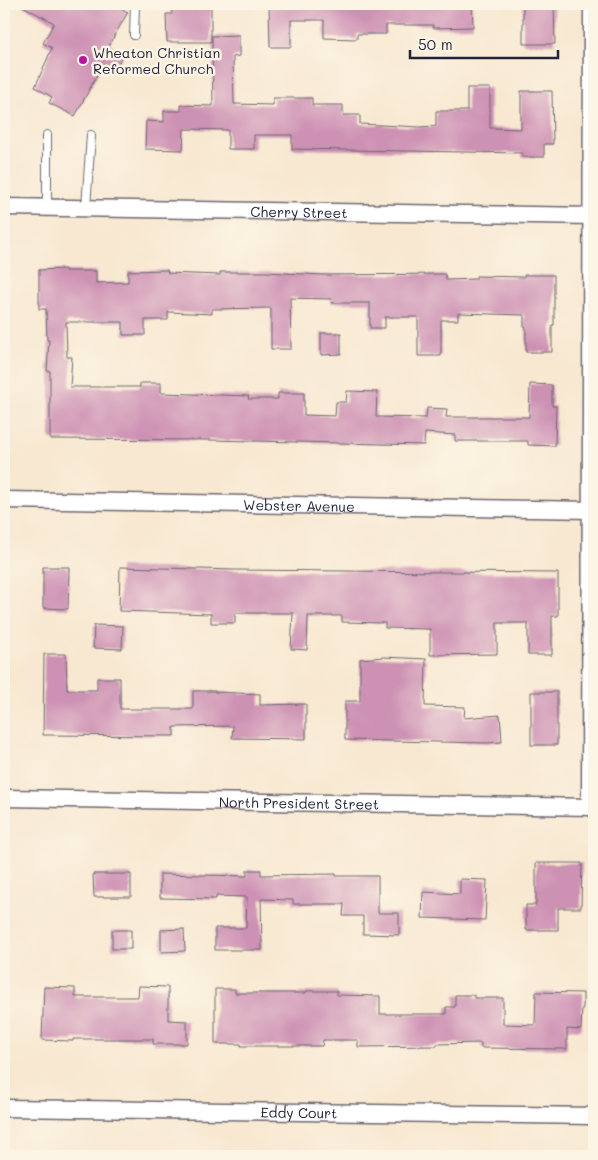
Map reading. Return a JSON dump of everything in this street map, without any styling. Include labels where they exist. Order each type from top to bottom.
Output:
[{"type":"street","points":[[592,4],[592,807]]},
{"type":"street","name":"Cherry Street","points":[[4,207],[593,216]]},
{"type":"street","name":"Webster Avenue","points":[[4,500],[593,510]]},
{"type":"street","name":"North President Street","points":[[4,798],[592,807]]},
{"type":"street","name":"Eddy Court","points":[[4,1108],[594,1116]]},
{"type":"lane","points":[[134,35],[135,4]]},
{"type":"lane","points":[[47,135],[47,208]]},
{"type":"lane","points":[[86,208],[90,135]]},
{"type":"building","name":"Wheaton Christian Reformed Church","points":[[19,4],[113,4],[128,12],[108,47],[123,54],[114,72],[102,66],[75,116],[49,103],[52,97],[35,87],[52,48],[43,43],[54,23]]},
{"type":"building","points":[[172,4],[211,4],[211,42],[167,42],[166,14],[172,14]]},
{"type":"building","points":[[269,4],[472,4],[473,27],[433,28],[433,25],[386,25],[386,34],[357,34],[357,39],[324,38],[324,20],[291,20],[291,47],[270,47]]},
{"type":"building","points":[[523,4],[554,4],[555,44],[523,44]]},
{"type":"building","points":[[239,35],[239,56],[233,57],[234,104],[273,105],[273,98],[312,98],[312,105],[343,105],[343,115],[360,115],[360,124],[436,126],[436,111],[467,111],[467,88],[490,88],[490,128],[521,129],[521,91],[552,91],[553,144],[544,144],[544,157],[522,157],[522,153],[292,149],[292,135],[254,135],[254,149],[228,149],[228,130],[184,129],[183,150],[145,149],[146,121],[164,122],[164,111],[181,111],[181,105],[213,106],[212,36]]},
{"type":"building","points":[[65,269],[65,271],[96,271],[96,283],[128,282],[128,271],[167,270],[168,273],[220,275],[220,272],[324,275],[445,274],[446,280],[476,279],[476,276],[524,277],[524,275],[554,275],[552,352],[526,352],[524,315],[458,313],[458,320],[441,320],[441,356],[418,356],[418,317],[385,317],[385,328],[370,328],[370,303],[331,303],[332,299],[290,298],[291,349],[271,349],[271,308],[212,309],[212,314],[168,312],[168,320],[145,320],[145,335],[123,335],[123,322],[66,322],[67,357],[72,357],[70,387],[140,387],[140,383],[161,383],[161,393],[249,396],[248,399],[278,399],[278,393],[304,393],[304,415],[335,416],[336,402],[346,402],[347,391],[377,392],[376,417],[426,418],[427,408],[447,409],[446,417],[529,417],[530,384],[552,385],[552,406],[556,406],[555,446],[528,445],[528,441],[455,441],[455,435],[425,433],[424,445],[211,440],[50,439],[50,371],[47,371],[49,340],[47,340],[46,309],[39,309],[39,270]]},
{"type":"building","points":[[321,333],[341,333],[341,354],[321,355]]},
{"type":"building","points":[[43,567],[69,567],[68,609],[43,608]]},
{"type":"building","points":[[120,567],[558,573],[558,616],[552,616],[552,655],[528,655],[528,623],[497,623],[497,654],[430,655],[430,629],[385,628],[385,623],[342,622],[342,616],[308,616],[307,650],[291,649],[293,613],[235,613],[235,623],[211,623],[211,614],[119,611]]},
{"type":"building","points":[[94,625],[123,626],[122,649],[93,648]]},
{"type":"building","points":[[44,654],[66,654],[67,690],[97,690],[97,678],[120,678],[120,709],[193,709],[193,691],[260,694],[260,705],[306,704],[306,739],[232,738],[233,726],[174,727],[174,736],[43,735]]},
{"type":"building","points":[[384,657],[426,659],[425,706],[465,707],[464,718],[500,715],[502,742],[345,740],[345,701],[360,701],[360,659]]},
{"type":"building","points":[[531,692],[557,692],[557,745],[531,745]]},
{"type":"building","points":[[536,863],[582,863],[581,908],[558,908],[558,930],[526,930],[526,905],[536,905]]},
{"type":"building","points":[[247,870],[261,870],[261,875],[336,874],[336,876],[378,876],[378,913],[399,913],[399,935],[363,934],[363,916],[343,916],[344,904],[293,904],[293,900],[261,899],[262,950],[215,950],[215,928],[246,928],[247,897],[216,896],[216,899],[160,898],[160,874],[247,876]]},
{"type":"building","points":[[93,874],[131,874],[131,897],[94,897]]},
{"type":"building","points":[[460,879],[487,880],[485,920],[422,918],[423,892],[460,894]]},
{"type":"building","points":[[184,929],[185,951],[161,952],[161,930]]},
{"type":"building","points":[[112,930],[131,930],[131,949],[112,949]]},
{"type":"building","points":[[139,986],[168,987],[168,1020],[187,1021],[187,1044],[153,1044],[153,1039],[42,1040],[44,987],[75,988],[75,997],[138,997]]},
{"type":"building","points":[[215,989],[235,989],[235,993],[337,991],[337,995],[380,996],[380,1014],[446,1014],[446,1007],[455,1007],[455,995],[474,995],[474,998],[503,998],[503,1024],[535,1025],[536,992],[583,993],[583,1008],[581,1030],[567,1029],[567,1049],[481,1048],[481,1043],[437,1044],[437,1046],[358,1047],[358,1040],[323,1040],[322,1046],[241,1046],[241,1044],[215,1044]]},
{"type":"place","name":"Wheaton Christian Reformed Church","points":[[83,60]]}]
